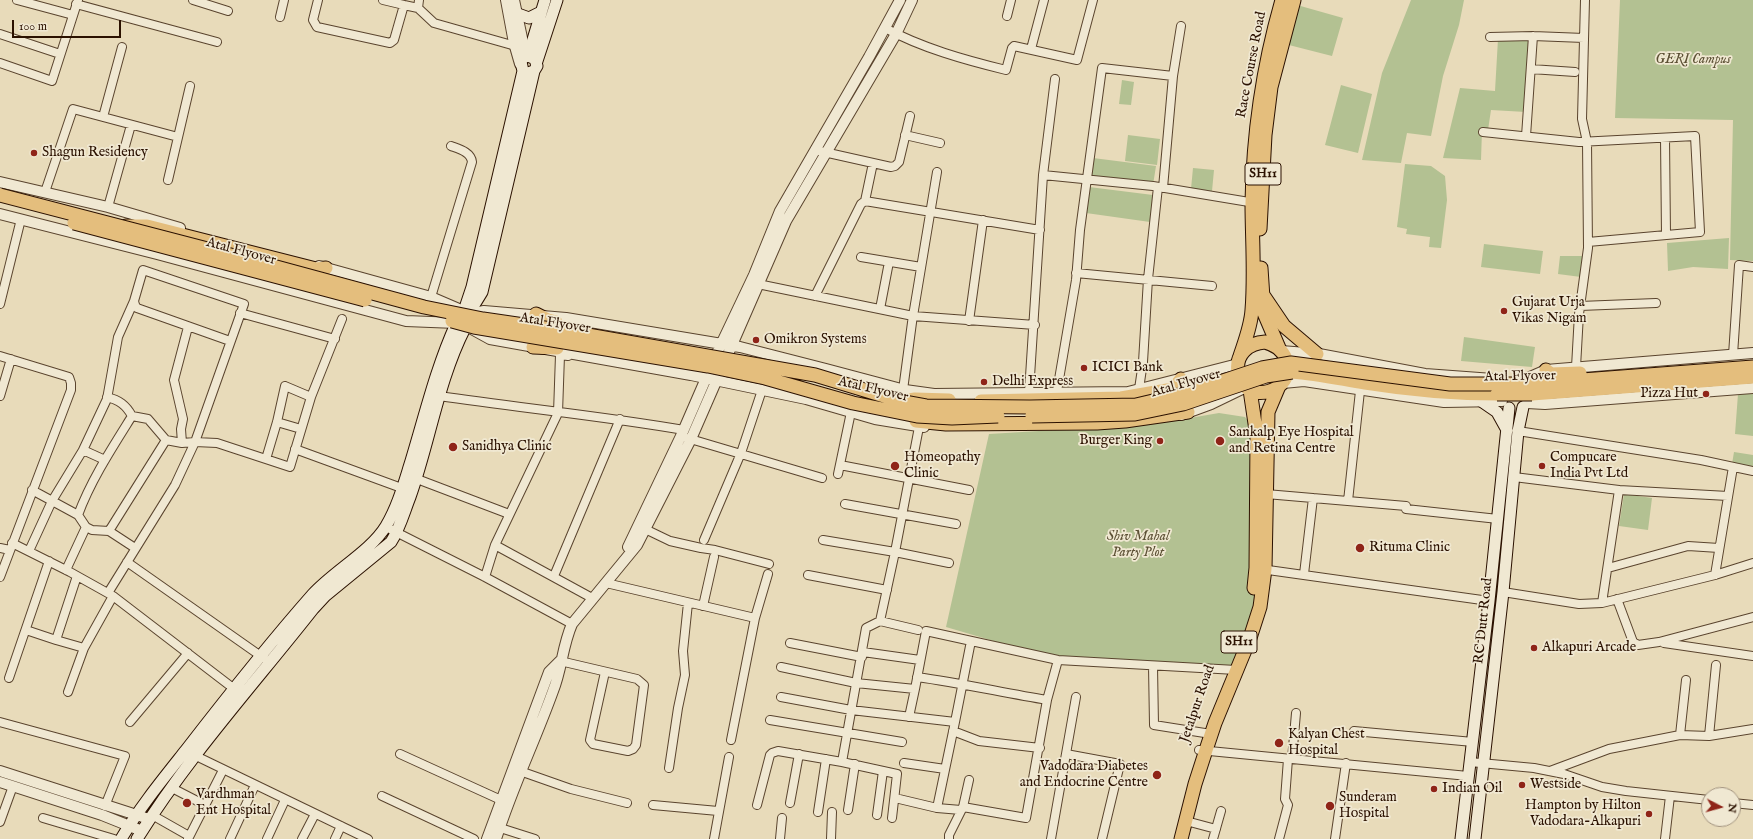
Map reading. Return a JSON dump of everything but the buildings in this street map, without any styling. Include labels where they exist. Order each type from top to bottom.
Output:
[{"type":"main road","points":[[140,835],[150,817],[196,756],[321,600],[386,547],[397,533],[432,388],[448,342],[461,325],[473,322],[467,310],[472,287],[526,59],[545,0]]},
{"type":"main road","points":[[526,59],[557,0]]},
{"type":"main road","name":"Race Course Road","points":[[1239,360],[1247,335],[1252,310],[1257,203],[1258,107],[1269,49],[1282,0]]},
{"type":"main road","name":"Race Course Road","points":[[1280,350],[1264,313],[1257,203],[1270,88],[1294,0]]},
{"type":"main road","points":[[518,14],[529,18],[541,12]]},
{"type":"main road","name":"Atal Flyover","points":[[0,195],[451,313],[784,369],[821,377],[904,402],[926,406],[1136,406],[1187,393],[1262,368],[1291,363],[1450,384],[1494,385],[1571,382],[1753,367]]},
{"type":"main road","name":"Atal Flyover","points":[[0,204],[302,285],[474,327],[708,366],[785,384],[853,403],[904,402],[917,416],[952,418],[1135,414],[1183,404],[1266,376],[1292,372],[1451,393],[1530,400],[1753,377]]},
{"type":"main road","points":[[121,226],[147,226],[321,269]]},
{"type":"main road","points":[[1262,294],[1284,326],[1317,354]]},
{"type":"main road","points":[[121,839],[136,814],[233,688],[261,655],[314,593],[377,538],[386,527],[407,490],[417,479],[439,396],[458,342],[461,325],[455,314],[467,310]]},
{"type":"main road","points":[[536,314],[556,322],[743,356],[776,364],[784,369]]},
{"type":"main road","points":[[1239,360],[1244,350],[1258,343],[1265,342],[1280,350]]},
{"type":"main road","points":[[533,347],[557,348],[657,363],[770,387],[785,384]]},
{"type":"main road","name":"SH11","points":[[1262,438],[1268,412],[1287,371],[1287,363],[1280,350]]},
{"type":"main road","points":[[1551,372],[1753,359]]},
{"type":"main road","name":"SH11","points":[[1239,360],[1238,372],[1248,389],[1262,438]]},
{"type":"main road","points":[[1518,378],[1523,380],[1529,387],[1530,400],[1516,409],[1506,404],[1500,397],[1502,387],[1508,380],[1518,378]]},
{"type":"main road","points":[[1181,379],[1173,389],[1121,398],[972,401],[915,399],[904,402],[912,420],[946,424],[1125,421],[1188,412]]},
{"type":"main road","points":[[1248,389],[1267,392],[1281,384]]},
{"type":"main road","points":[[1546,404],[1553,399],[1558,398],[1753,384]]},
{"type":"main road","name":"RC Dutt Road","points":[[1461,839],[1490,601],[1498,519],[1512,431],[1530,400]]},
{"type":"main road","points":[[1482,401],[1497,412],[1512,431]]},
{"type":"main road","name":"RC Dutt Road","points":[[1475,839],[1503,592],[1514,477],[1512,431],[1506,404]]},
{"type":"main road","name":"Jetalpur Road","points":[[1174,839],[1202,750],[1232,669],[1257,618],[1266,494],[1262,438]]},
{"type":"main road","name":"Jetalpur Road","points":[[1261,569],[1262,438]]},
{"type":"main road","name":"Jetalpur Road","points":[[1181,839],[1202,750]]},
{"type":"street","points":[[17,0],[73,15]]},
{"type":"street","points":[[192,0],[228,11]]},
{"type":"street","points":[[280,17],[284,0]]},
{"type":"street","points":[[318,0],[313,20],[317,27],[390,43],[394,40],[404,5]]},
{"type":"street","points":[[384,0],[404,5],[418,4],[434,23],[526,59]]},
{"type":"street","points":[[506,0],[526,59]]},
{"type":"street","points":[[514,0],[526,59]]},
{"type":"street","points":[[754,283],[780,211],[900,0]]},
{"type":"street","points":[[496,839],[496,827],[501,800],[557,682],[565,639],[572,624],[621,563],[635,548],[645,529],[685,435],[705,379],[726,345],[754,283],[789,216],[896,34],[912,0]]},
{"type":"street","points":[[1007,16],[1011,0]]},
{"type":"street","points":[[1031,49],[1044,0]]},
{"type":"street","points":[[885,28],[896,34],[936,49],[1006,70],[1012,48],[1018,45],[1077,60],[1092,0]]},
{"type":"street","points":[[1576,367],[1580,306],[1588,242],[1587,142],[1582,119],[1585,0]]},
{"type":"street","points":[[0,63],[52,81],[77,2],[217,42]]},
{"type":"street","points":[[1139,389],[1148,280],[1181,26]]},
{"type":"street","points":[[0,34],[60,54]]},
{"type":"street","points":[[1490,37],[1533,36],[1584,38]]},
{"type":"street","points":[[1526,136],[1533,36]]},
{"type":"street","points":[[103,117],[122,47]]},
{"type":"street","points":[[1057,391],[1076,273],[1080,230],[1102,68],[1174,76]]},
{"type":"street","points":[[1531,69],[1575,72]]},
{"type":"street","points":[[1029,392],[1035,325],[1043,175],[1055,79]]},
{"type":"street","points":[[168,180],[190,86]]},
{"type":"street","points":[[45,192],[73,109],[178,137]]},
{"type":"street","points":[[815,150],[891,167],[898,165],[910,116]]},
{"type":"street","points":[[108,208],[131,125]]},
{"type":"street","points":[[1483,132],[1587,142],[1695,136],[1700,232],[1588,242]]},
{"type":"street","points":[[906,135],[940,143]]},
{"type":"street","points":[[1665,138],[1666,235]]},
{"type":"street","points":[[431,297],[472,162],[467,153],[451,146]]},
{"type":"street","points":[[815,296],[862,204],[865,201],[873,163]]},
{"type":"street","points":[[904,402],[913,316],[937,172]]},
{"type":"street","points":[[1043,175],[1160,187],[1257,203]]},
{"type":"street","points":[[0,182],[108,208],[321,269],[431,297],[467,310],[536,314],[566,318],[726,345],[826,368],[904,402],[934,394],[1057,391],[1128,392],[1181,379],[1239,360]]},
{"type":"street","points":[[865,201],[1040,230]]},
{"type":"street","points":[[0,214],[157,254],[406,321],[461,325],[490,339],[806,399],[875,419],[919,427],[951,429],[1107,426],[1162,420],[1211,404],[1248,389]]},
{"type":"street","points":[[0,304],[21,219]]},
{"type":"street","points":[[969,321],[983,220]]},
{"type":"street","points":[[861,257],[921,267]]},
{"type":"street","points":[[880,309],[889,262]]},
{"type":"street","points":[[1733,355],[1739,265],[1753,267]]},
{"type":"street","points":[[28,551],[52,501],[83,450],[107,397],[118,337],[134,301],[143,270],[244,304],[195,442],[175,485],[135,548],[110,594],[84,648],[68,692]]},
{"type":"street","points":[[1076,273],[1212,286]]},
{"type":"street","points":[[754,283],[913,316],[1035,325]]},
{"type":"street","points":[[134,301],[137,308],[230,341]]},
{"type":"street","points":[[1580,306],[1656,303]]},
{"type":"street","points":[[240,313],[335,339]]},
{"type":"street","points":[[107,397],[119,400],[132,416],[148,419],[166,440],[182,443],[217,443],[290,466],[311,397],[342,320]]},
{"type":"street","points":[[182,443],[181,429],[183,419],[174,380],[188,327]]},
{"type":"street","points":[[621,563],[685,435],[716,381],[726,345]]},
{"type":"street","points":[[1280,350],[1317,354],[1425,374],[1508,380]]},
{"type":"street","points":[[1523,380],[1576,367],[1753,354]]},
{"type":"street","points":[[485,577],[495,545],[558,413],[560,355],[705,379]]},
{"type":"street","points":[[0,356],[69,377],[71,383],[71,390],[0,577]]},
{"type":"street","points":[[0,396],[11,359]]},
{"type":"street","points":[[1281,384],[1304,381],[1444,402],[1482,401],[1506,404]]},
{"type":"street","points":[[266,459],[277,422],[284,386],[311,397]]},
{"type":"street","points":[[1530,400],[1546,404],[1753,388]]},
{"type":"street","points":[[704,540],[741,453],[762,390]]},
{"type":"street","points":[[1348,501],[1360,391]]},
{"type":"street","points":[[439,396],[558,413],[620,419],[685,435],[822,478]]},
{"type":"street","points":[[838,474],[851,412]]},
{"type":"street","points":[[78,515],[86,495],[105,460],[132,416]]},
{"type":"street","points":[[554,576],[620,419]]},
{"type":"street","points":[[277,422],[301,429]]},
{"type":"street","points":[[880,621],[919,427]]},
{"type":"street","points":[[1512,431],[1733,467],[1753,472]]},
{"type":"street","points":[[109,531],[166,440]]},
{"type":"street","points":[[296,449],[407,490]]},
{"type":"street","points":[[83,450],[105,460]]},
{"type":"street","points":[[840,465],[969,490]]},
{"type":"street","points":[[1715,575],[1733,467]]},
{"type":"street","points":[[1514,477],[1619,490],[1728,496]]},
{"type":"street","points":[[417,479],[509,514]]},
{"type":"street","points":[[32,490],[78,515],[86,528],[92,530],[109,531],[135,548]]},
{"type":"street","points":[[1602,603],[1619,490]]},
{"type":"street","points":[[1266,494],[1348,501],[1498,519]]},
{"type":"street","points":[[1304,574],[1313,498]]},
{"type":"street","points":[[845,504],[956,524]]},
{"type":"street","points":[[386,527],[485,577],[572,624]]},
{"type":"street","points":[[66,570],[86,528]]},
{"type":"street","points":[[645,529],[670,541],[715,550],[740,558],[769,564]]},
{"type":"street","points":[[824,540],[949,563]]},
{"type":"street","points":[[495,545],[592,598]]},
{"type":"street","points":[[1608,568],[1688,546],[1719,548]]},
{"type":"street","points":[[0,548],[11,547],[28,551],[110,594],[233,688]]},
{"type":"street","points":[[703,606],[714,557]]},
{"type":"street","points":[[9,678],[49,561]]},
{"type":"street","points":[[127,562],[261,655],[270,663]]},
{"type":"street","points":[[1503,592],[1579,604],[1602,603],[1715,575],[1753,563]]},
{"type":"street","points":[[1261,569],[1490,601]]},
{"type":"street","points":[[731,740],[755,618],[768,574]]},
{"type":"street","points":[[808,574],[887,590]]},
{"type":"street","points":[[56,640],[77,576]]},
{"type":"street","points":[[606,583],[755,618]]},
{"type":"street","points":[[1617,599],[1633,642],[1636,645],[1642,646],[1753,617]]},
{"type":"street","points":[[669,768],[678,708],[685,676],[683,650],[688,603]]},
{"type":"street","points":[[842,762],[866,628],[880,621],[918,630]]},
{"type":"street","points":[[26,630],[84,648]]},
{"type":"street","points":[[909,717],[926,631],[1058,660],[1232,669]]},
{"type":"street","points":[[937,808],[971,641]]},
{"type":"street","points":[[1659,642],[1753,654]]},
{"type":"street","points":[[790,643],[862,655],[920,660]]},
{"type":"street","points":[[130,722],[188,653]]},
{"type":"street","points":[[895,798],[937,808],[962,809],[1026,818],[1040,748],[1047,700],[1058,660]]},
{"type":"street","points":[[560,662],[638,679],[644,685],[636,745],[633,749],[628,751],[593,744],[590,740],[605,672]]},
{"type":"street","points":[[1709,736],[1716,665]]},
{"type":"street","points":[[1153,666],[1154,725],[1208,734]]},
{"type":"street","points":[[781,667],[856,683],[915,689]]},
{"type":"street","points":[[917,677],[963,683],[996,692],[1047,700]]},
{"type":"street","points":[[1680,735],[1686,680]]},
{"type":"street","points":[[781,697],[851,710],[955,722]]},
{"type":"street","points":[[1051,839],[1076,697]]},
{"type":"street","points":[[1280,839],[1288,805],[1284,799],[1296,713]]},
{"type":"street","points":[[770,720],[902,742]]},
{"type":"street","points":[[0,722],[125,756],[105,806]]},
{"type":"street","points":[[1550,771],[1609,749],[1680,735],[1709,736],[1753,729]]},
{"type":"street","points":[[953,731],[979,741],[1040,748]]},
{"type":"street","points":[[1354,731],[1473,742]]},
{"type":"street","points":[[1202,750],[1468,776]]},
{"type":"street","points":[[757,805],[770,755],[775,751],[855,764],[897,776],[892,818]]},
{"type":"street","points":[[400,754],[501,800]]},
{"type":"street","points":[[790,803],[799,754]]},
{"type":"street","points":[[1066,754],[1120,764],[1102,839]]},
{"type":"street","points":[[196,756],[366,839]]},
{"type":"street","points":[[714,839],[729,757]]},
{"type":"street","points":[[818,812],[826,759]]},
{"type":"street","points":[[1470,762],[1534,768],[1564,774],[1602,787],[1701,799]]},
{"type":"street","points":[[904,763],[945,769]]},
{"type":"street","points":[[1335,839],[1346,763]]},
{"type":"street","points":[[848,810],[855,764]]},
{"type":"street","points":[[0,771],[105,806],[150,817],[189,838],[223,770]]},
{"type":"street","points":[[516,770],[571,789],[627,803]]},
{"type":"street","points":[[487,839],[496,827],[516,770]]},
{"type":"street","points":[[877,815],[883,771]]},
{"type":"street","points":[[949,839],[962,809],[969,780]]},
{"type":"street","points":[[0,782],[129,825],[140,835]]},
{"type":"street","points":[[230,839],[255,785]]},
{"type":"street","points":[[0,822],[13,786]]},
{"type":"street","points":[[172,788],[205,805]]},
{"type":"street","points":[[382,796],[474,839]]},
{"type":"street","points":[[1665,839],[1670,796]]},
{"type":"street","points":[[267,839],[285,800]]},
{"type":"street","points":[[1741,804],[1753,805]]},
{"type":"street","points":[[653,805],[718,811]]},
{"type":"street","points":[[1213,839],[1221,811]]},
{"type":"street","points":[[831,839],[832,812]]},
{"type":"street","points":[[302,839],[315,814]]},
{"type":"street","points":[[42,818],[114,839]]},
{"type":"street","points":[[780,839],[782,818]]},
{"type":"street","points":[[1186,821],[1216,828]]},
{"type":"street","points":[[334,839],[341,826]]},
{"type":"street","points":[[496,827],[535,839]]},
{"type":"green space","points":[[1411,0],[1464,0],[1459,25],[1443,76],[1431,136],[1407,133],[1401,163],[1362,160],[1382,73]]},
{"type":"green space","name":"GERI Campus","points":[[1620,0],[1753,0],[1753,261],[1730,260],[1733,120],[1615,118]]},
{"type":"green space","points":[[1297,5],[1343,18],[1332,56],[1285,44]]},
{"type":"green space","points":[[1531,38],[1526,112],[1491,110],[1488,130],[1482,130],[1481,160],[1443,158],[1460,88],[1495,91],[1498,39]]},
{"type":"green space","points":[[1122,80],[1134,82],[1131,105],[1119,104]]},
{"type":"green space","points":[[1341,85],[1372,94],[1358,153],[1325,145]]},
{"type":"green space","points":[[1128,135],[1160,139],[1157,165],[1125,161]]},
{"type":"green space","points":[[1093,158],[1156,166],[1153,185],[1090,179]]},
{"type":"green space","points":[[1405,164],[1431,166],[1445,176],[1447,200],[1441,248],[1429,247],[1430,237],[1406,234],[1407,229],[1397,227]]},
{"type":"green space","points":[[1193,168],[1214,170],[1212,191],[1191,189]]},
{"type":"green space","points":[[1089,187],[1153,195],[1150,222],[1086,213]]},
{"type":"green space","points":[[1729,238],[1728,269],[1693,267],[1668,271],[1667,243]]},
{"type":"green space","points":[[1484,244],[1543,251],[1540,274],[1481,267]]},
{"type":"green space","points":[[1560,256],[1584,256],[1581,277],[1558,274]]},
{"type":"green space","points":[[1464,337],[1535,347],[1532,367],[1461,361]]},
{"type":"green space","points":[[1753,393],[1753,436],[1735,434],[1738,394]]},
{"type":"green space","name":"Shiv Mahal Party Plot","points":[[1219,413],[1245,417],[1263,439],[1257,575],[1252,616],[1230,670],[1058,660],[946,627],[989,434],[1155,424]]},
{"type":"green space","points":[[1734,452],[1753,455],[1753,469],[1732,464]]},
{"type":"green space","points":[[1624,494],[1652,498],[1648,530],[1619,526]]},
{"type":"place","name":"Shagun Residency","points":[[34,153]]},
{"type":"place","name":"Gujarat Urja Vikas Nigam","points":[[1504,311]]},
{"type":"place","name":"Omikron Systems","points":[[756,340]]},
{"type":"place","name":"ICICI Bank","points":[[1084,368]]},
{"type":"place","name":"Delhi Express","points":[[984,382]]},
{"type":"place","name":"Pizza Hut","points":[[1706,394]]},
{"type":"place","name":"Burger King","points":[[1160,441]]},
{"type":"place","name":"Sankalp Eye Hospital and Retina Centre","points":[[1220,441]]},
{"type":"place","name":"Sanidhya Clinic","points":[[453,447]]},
{"type":"place","name":"Homeopathy Clinic","points":[[895,466]]},
{"type":"place","name":"Compucare India Pvt Ltd","points":[[1542,466]]},
{"type":"place","name":"Rituma Clinic","points":[[1360,548]]},
{"type":"place","name":"Alkapuri Arcade","points":[[1534,648]]},
{"type":"place","name":"Kalyan Chest Hospital","points":[[1279,743]]},
{"type":"place","name":"Vadodara Diabetes and Endocrine Centre","points":[[1157,775]]},
{"type":"place","name":"Westside","points":[[1522,785]]},
{"type":"place","name":"Indian Oil","points":[[1434,789]]},
{"type":"place","name":"Vardhman Ent Hospital","points":[[187,803]]},
{"type":"place","name":"Sunderam Hospital","points":[[1330,806]]},
{"type":"place","name":"Hampton by Hilton Vadodara-Alkapuri","points":[[1649,814]]}]
